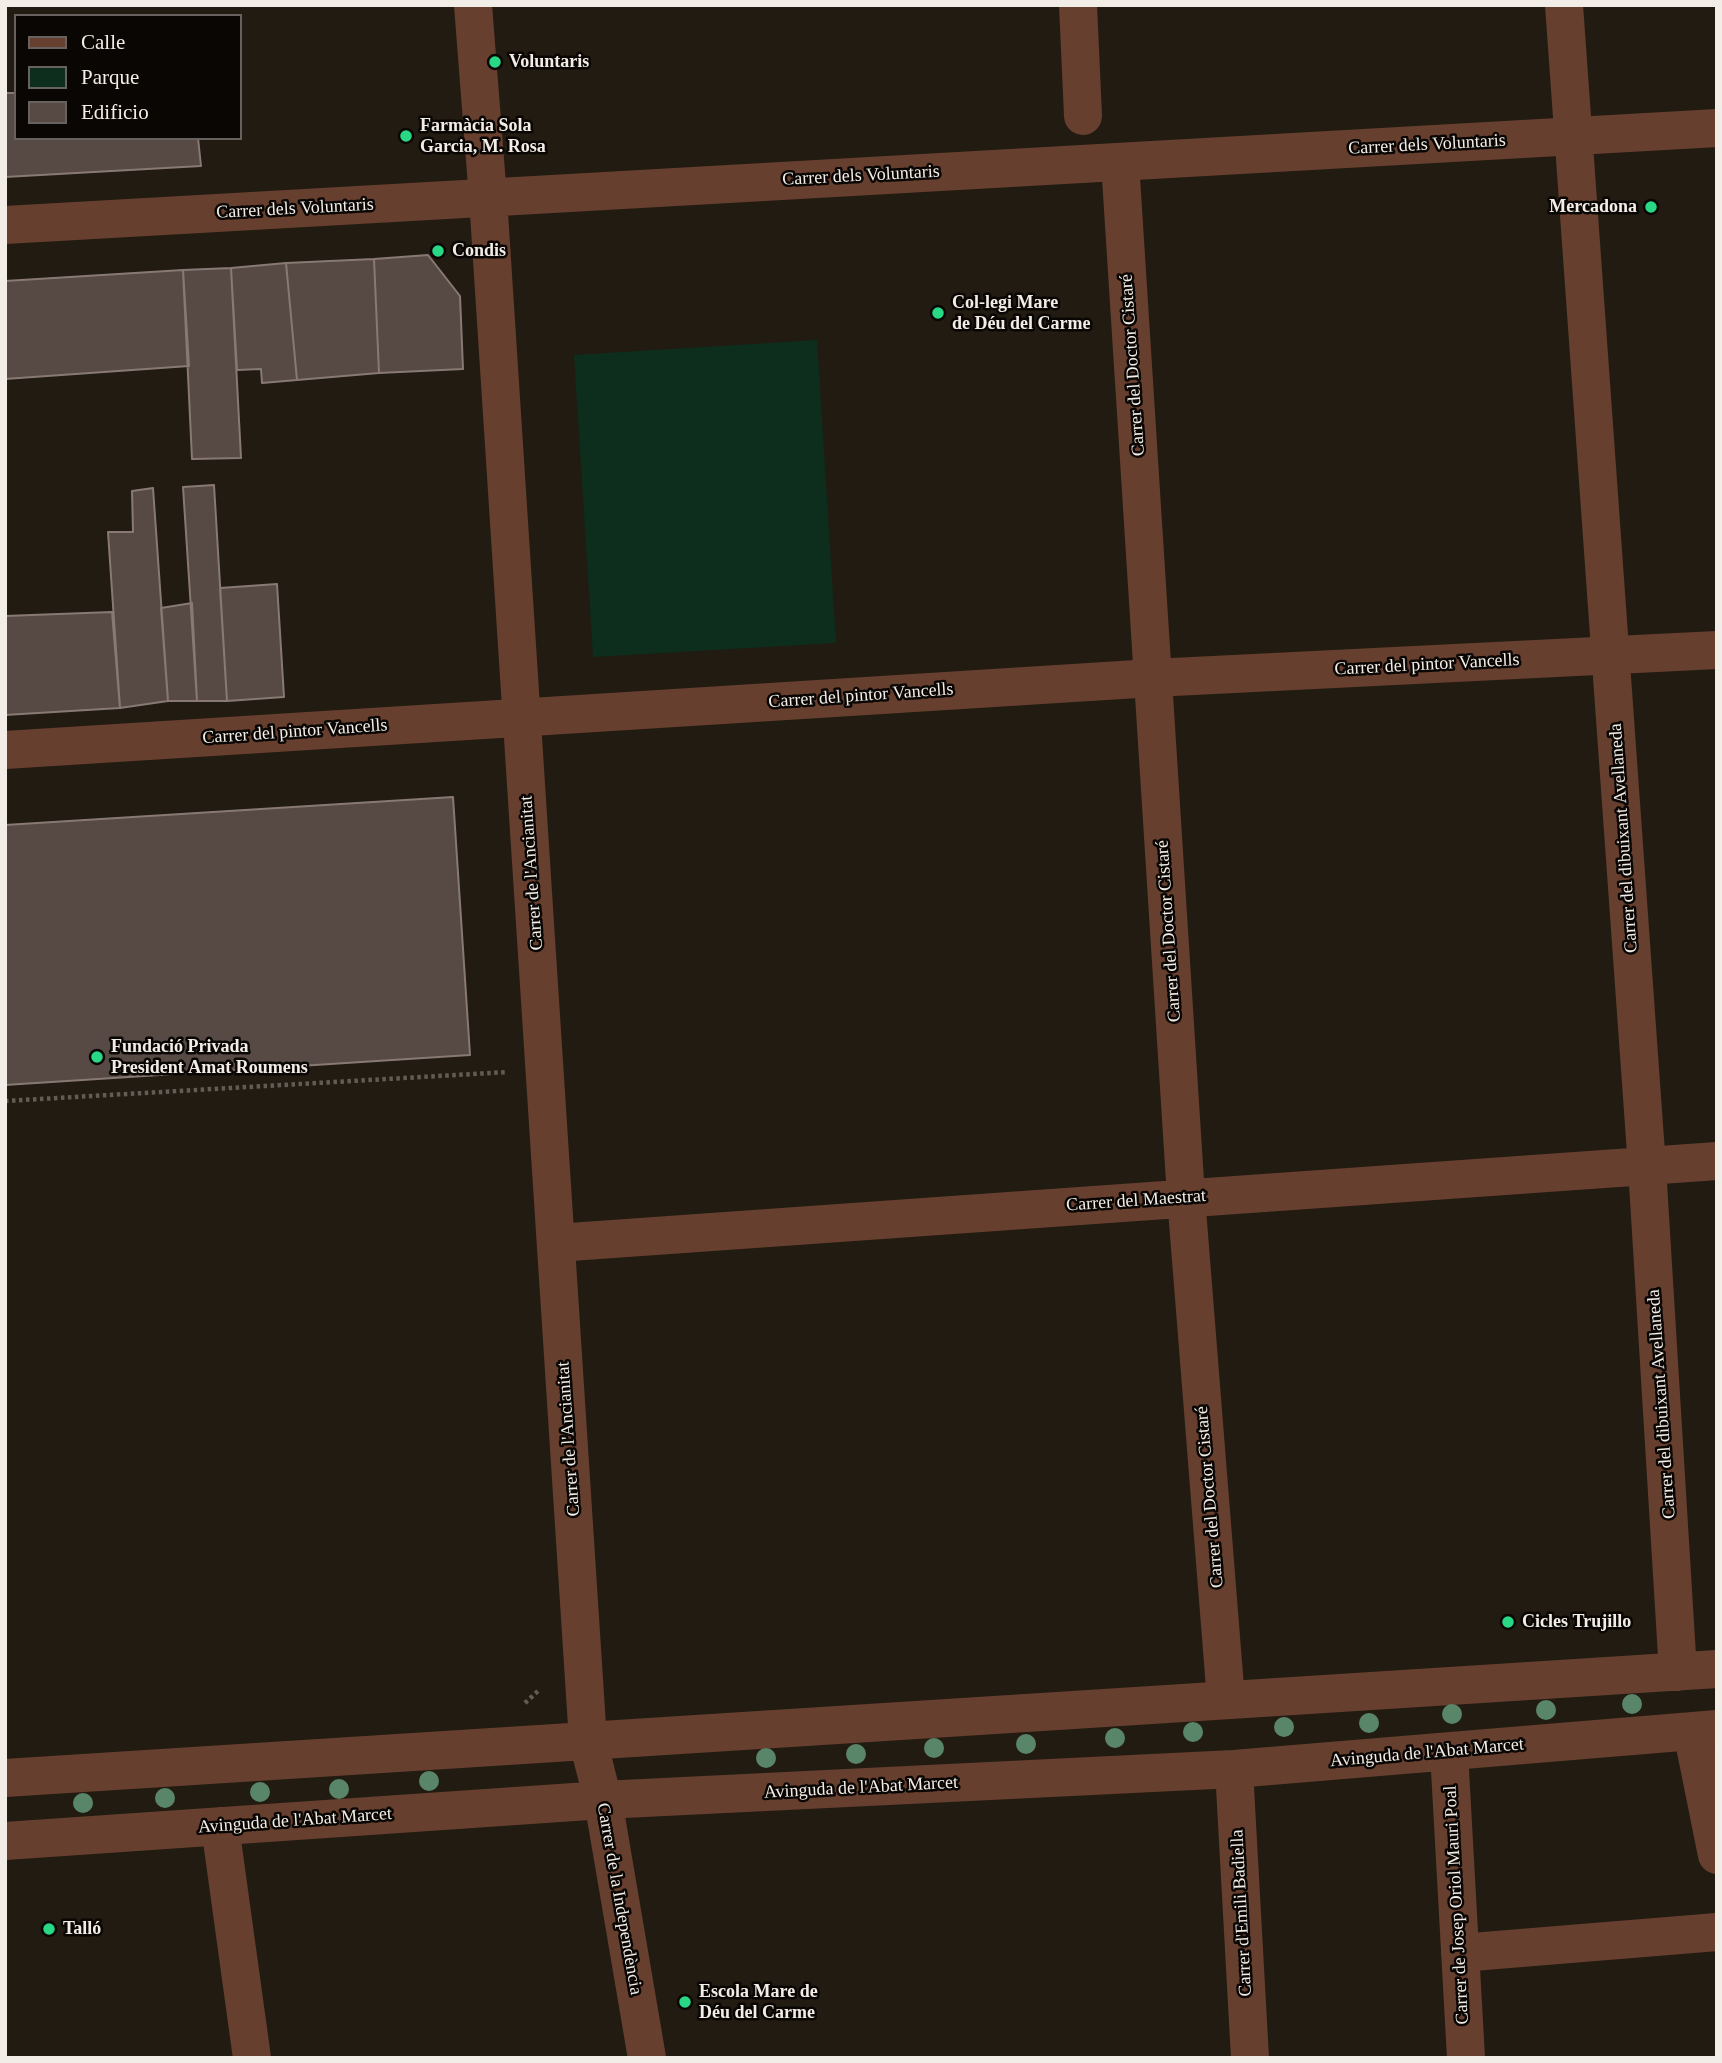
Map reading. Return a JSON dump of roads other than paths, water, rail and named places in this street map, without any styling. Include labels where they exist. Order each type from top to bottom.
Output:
[{"type":"street","name":"Carrer de l'Ancianitat","points":[[473,5],[488,198],[588,1741]]},
{"type":"street","points":[[1078,5],[1083,116]]},
{"type":"street","name":"Carrer del dibuixant Avellaneda","points":[[1563,5],[1647,1167],[1678,1672]]},
{"type":"street","name":"Carrer dels Voluntaris","points":[[5,225],[1717,128]]},
{"type":"street","name":"Carrer del Doctor Cistaré","points":[[1120,162],[1186,1197],[1226,1700]]},
{"type":"street","name":"Carrer del pintor Vancells","points":[[5,750],[1153,678],[1717,650]]},
{"type":"street","name":"Carrer del Maestrat","points":[[556,1243],[1717,1161]]},
{"type":"street","points":[[5,1778],[1717,1669]]},
{"type":"street","points":[[1705,1730],[1717,1855]]},
{"type":"street","name":"Avinguda de l'Abat Marcet","points":[[5,1841],[603,1800],[1234,1769],[1705,1730]]},
{"type":"street","name":"Carrer de la Independència","points":[[588,1741],[603,1800],[647,2058]]},
{"type":"street","name":"Carrer de Josep Oriol Mauri Poal","points":[[1449,1752],[1466,2058]]},
{"type":"street","name":"Carrer d'Emili Badiella","points":[[1234,1769],[1250,2058]]},
{"type":"street","points":[[220,1826],[252,2058]]},
{"type":"street","points":[[1460,1953],[1717,1933]]},
{"type":"place","name":"Voluntaris","points":[[495,62]]},
{"type":"place","name":"Farmàcia Sola Garcia, M. Rosa","points":[[406,136]]},
{"type":"place","name":"Mercadona","points":[[1651,207]]},
{"type":"place","name":"Condis","points":[[438,251]]},
{"type":"place","name":"Col-legi Mare de Déu del Carme","points":[[938,313]]},
{"type":"place","name":"Fundació Privada President Amat Roumens","points":[[97,1057]]},
{"type":"place","name":"Cicles Trujillo","points":[[1508,1622]]},
{"type":"place","name":"Talló","points":[[49,1929]]},
{"type":"place","name":"Escola Mare de Déu del Carme","points":[[685,2002]]}]
